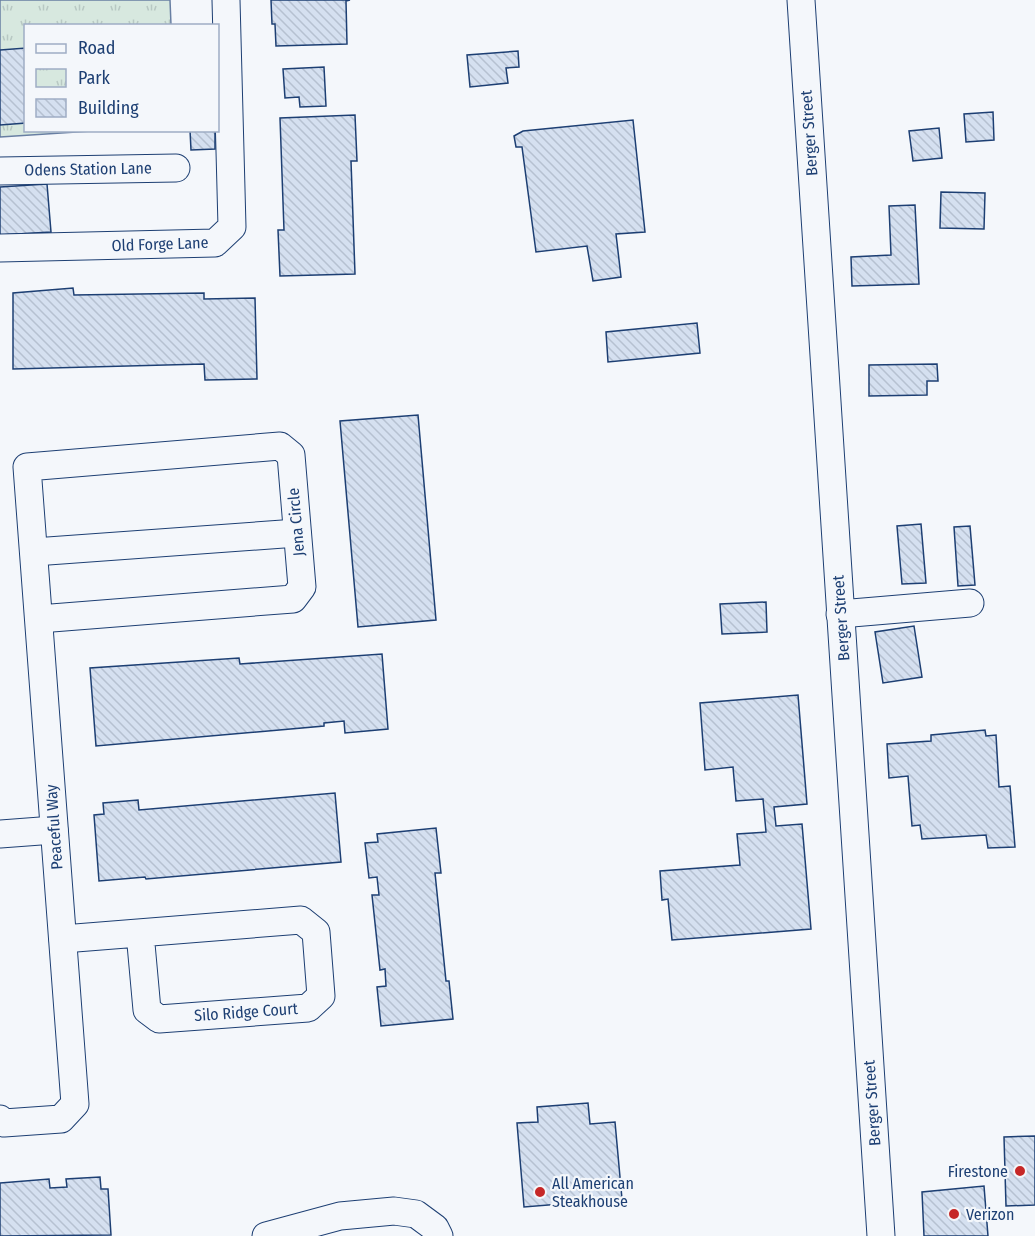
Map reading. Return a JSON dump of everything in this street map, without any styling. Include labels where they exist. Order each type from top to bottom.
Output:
[{"type":"street","name":"Old Forge Lane","points":[[0,248],[215,243],[232,227],[226,0]]},
{"type":"street","name":"Berger Street","points":[[801,0],[881,1236]]},
{"type":"street","name":"Odens Station Lane","points":[[0,171],[176,168]]},
{"type":"street","name":"Jena Circle","points":[[27,467],[280,446],[291,455],[302,587],[293,599],[39,619]]},
{"type":"street","name":"Peaceful Way","points":[[0,1119],[4,1123],[61,1119],[75,1104],[27,467]]},
{"type":"street","points":[[34,552],[297,532]]},
{"type":"street","points":[[840,614],[970,603]]},
{"type":"street","points":[[0,834],[54,830]]},
{"type":"street","name":"Silo Ridge Court","points":[[63,939],[301,920],[315,932],[321,996],[308,1008],[159,1019],[147,1010],[140,933]]},
{"type":"street","points":[[266,1236],[340,1216],[394,1211],[416,1214],[435,1228],[439,1236]]},
{"type":"green space","points":[[0,0],[170,0],[171,24],[24,24],[24,132],[77,132],[0,137]]},
{"type":"building","points":[[271,0],[350,0],[346,1],[347,44],[276,46]]},
{"type":"building","points":[[24,48],[24,123],[0,125],[0,50]]},
{"type":"building","points":[[518,51],[519,67],[506,68],[508,83],[470,87],[467,55]]},
{"type":"building","points":[[324,67],[326,106],[300,107],[299,97],[285,98],[283,69]]},
{"type":"building","points":[[993,112],[994,140],[966,142],[964,114]]},
{"type":"building","points":[[355,115],[357,161],[351,161],[355,274],[280,276],[278,230],[284,230],[280,118]]},
{"type":"building","points":[[633,120],[645,232],[616,234],[621,277],[593,281],[587,246],[536,252],[522,147],[516,147],[514,136],[523,131]]},
{"type":"building","points":[[939,128],[942,158],[913,161],[909,131]]},
{"type":"building","points":[[190,132],[215,132],[215,149],[191,150]]},
{"type":"building","points":[[47,184],[51,232],[0,235],[0,187]]},
{"type":"building","points":[[941,192],[985,193],[984,229],[940,228]]},
{"type":"building","points":[[915,205],[919,284],[852,286],[851,257],[891,255],[889,206]]},
{"type":"building","points":[[73,288],[74,295],[204,293],[204,299],[255,298],[257,379],[205,380],[204,364],[13,369],[13,293]]},
{"type":"building","points":[[697,323],[700,353],[608,362],[606,332]]},
{"type":"building","points":[[937,364],[938,381],[927,381],[927,395],[869,396],[869,365]]},
{"type":"building","points":[[418,415],[436,620],[358,627],[340,421]]},
{"type":"building","points":[[921,524],[926,583],[902,584],[897,526]]},
{"type":"building","points":[[970,526],[975,585],[958,586],[954,527]]},
{"type":"building","points":[[766,602],[767,632],[722,634],[720,604]]},
{"type":"building","points":[[914,626],[922,677],[883,683],[875,632]]},
{"type":"building","points":[[382,654],[388,729],[345,733],[344,721],[324,723],[324,726],[96,746],[90,668],[239,658],[240,664]]},
{"type":"building","points":[[798,695],[807,804],[774,807],[776,826],[802,824],[811,929],[672,940],[668,899],[662,900],[660,871],[740,865],[737,834],[766,832],[763,799],[736,801],[733,767],[705,770],[700,703]]},
{"type":"building","points":[[985,730],[986,736],[996,735],[999,787],[1010,786],[1015,847],[988,848],[986,835],[922,839],[920,825],[912,826],[908,776],[889,778],[887,744],[931,741],[931,735]]},
{"type":"building","points":[[335,793],[341,862],[99,881],[94,815],[104,814],[103,803],[138,800],[139,810]]},
{"type":"building","points":[[436,828],[441,873],[435,873],[446,981],[449,981],[453,1019],[381,1026],[377,987],[386,986],[385,969],[380,970],[372,895],[379,895],[377,877],[369,878],[365,843],[378,842],[377,834]]},
{"type":"building","points":[[588,1103],[590,1124],[615,1122],[622,1199],[524,1207],[517,1123],[538,1122],[537,1107]]},
{"type":"building","name":"Firestone","points":[[1035,1136],[1035,1205],[1006,1206],[1004,1137]]},
{"type":"building","points":[[100,1177],[101,1189],[108,1189],[111,1235],[0,1236],[0,1183],[49,1179],[50,1188],[67,1187],[66,1179]]},
{"type":"building","name":"Verizon","points":[[984,1186],[988,1236],[924,1236],[922,1192]]},
{"type":"place","name":"Firestone","points":[[1020,1171]]},
{"type":"place","name":"All American Steakhouse","points":[[540,1192]]},
{"type":"place","name":"Verizon","points":[[954,1214]]}]
